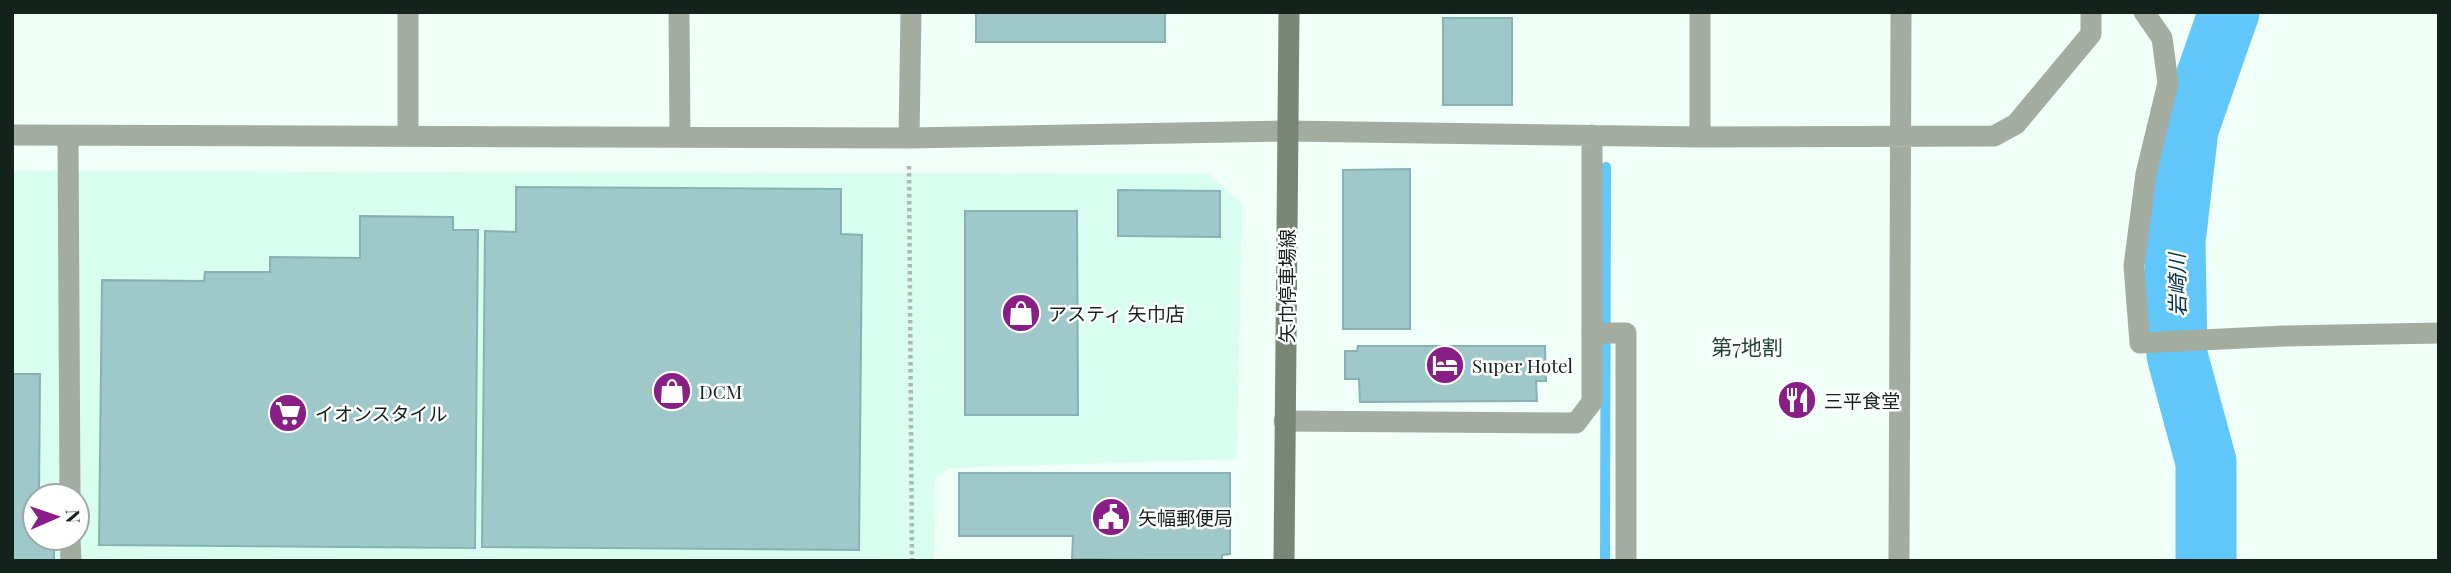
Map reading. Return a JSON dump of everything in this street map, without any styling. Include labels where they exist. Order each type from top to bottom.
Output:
[{"type":"main road","name":"矢巾停車場線","points":[[1284,561],[1289,12]]},
{"type":"street","points":[[408,12],[408,136]]},
{"type":"street","points":[[679,12],[680,137]]},
{"type":"street","points":[[909,138],[911,12]]},
{"type":"street","points":[[1700,12],[1700,137]]},
{"type":"street","points":[[1899,561],[1901,12]]},
{"type":"street","points":[[12,135],[909,138],[1287,131],[1700,137],[1994,136],[2017,124],[2091,34],[2091,12]]},
{"type":"street","points":[[2144,12],[2162,38],[2168,83],[2146,174],[2134,266],[2140,343],[2284,336],[2439,333]]},
{"type":"street","points":[[1284,422],[1576,423],[1592,402],[1592,135]]},
{"type":"street","points":[[68,136],[70,482]]},
{"type":"street","points":[[1594,333],[1626,333],[1626,561]]},
{"type":"path","points":[[909,138],[912,561]]},
{"type":"shaded area","points":[[12,171],[1209,174],[1242,204],[1237,459],[949,468],[935,478],[934,561],[12,561]]},
{"type":"building","points":[[976,12],[1165,12],[1165,42],[976,42]]},
{"type":"building","points":[[1443,18],[1512,18],[1512,105],[1443,105]]},
{"type":"building","points":[[1410,169],[1410,329],[1343,329],[1343,170]]},
{"type":"building","name":"DCM","points":[[516,187],[841,189],[841,234],[862,235],[859,550],[482,547],[485,231],[516,232]]},
{"type":"building","points":[[1118,190],[1220,191],[1220,237],[1118,236]]},
{"type":"building","name":"アスティ 矢巾店","points":[[965,211],[1077,211],[1078,415],[965,415]]},
{"type":"building","name":"イオンスタイル","points":[[360,216],[453,217],[453,230],[478,230],[475,548],[99,545],[102,280],[204,281],[205,272],[270,272],[270,257],[360,258]]},
{"type":"building","name":"Super Hotel","points":[[1358,346],[1545,346],[1546,381],[1536,381],[1537,401],[1360,402],[1359,379],[1345,379],[1345,351],[1357,351]]},
{"type":"building","points":[[12,374],[40,374],[39,482],[21,482],[21,552],[54,552],[54,561],[12,561]]},
{"type":"building","points":[[959,473],[1230,473],[1230,554],[1222,555],[1222,561],[1072,559],[1073,536],[959,536]]},
{"type":"waterway","name":"岩崎川","points":[[2206,561],[2206,462],[2177,355],[2175,242],[2188,129],[2229,12]]},
{"type":"waterway","points":[[1605,561],[1606,167]]},
{"type":"place","name":"アスティ 矢巾店","points":[[1021,313]]},
{"type":"place","name":"Super Hotel","points":[[1445,365]]},
{"type":"place","name":"DCM","points":[[672,391]]},
{"type":"place","name":"三平食堂","points":[[1797,400]]},
{"type":"place","name":"イオンスタイル","points":[[288,413]]},
{"type":"place","name":"矢幅郵便局","points":[[1111,517]]},
{"type":"district","name":"第7地割","points":[[1747,346]]}]
